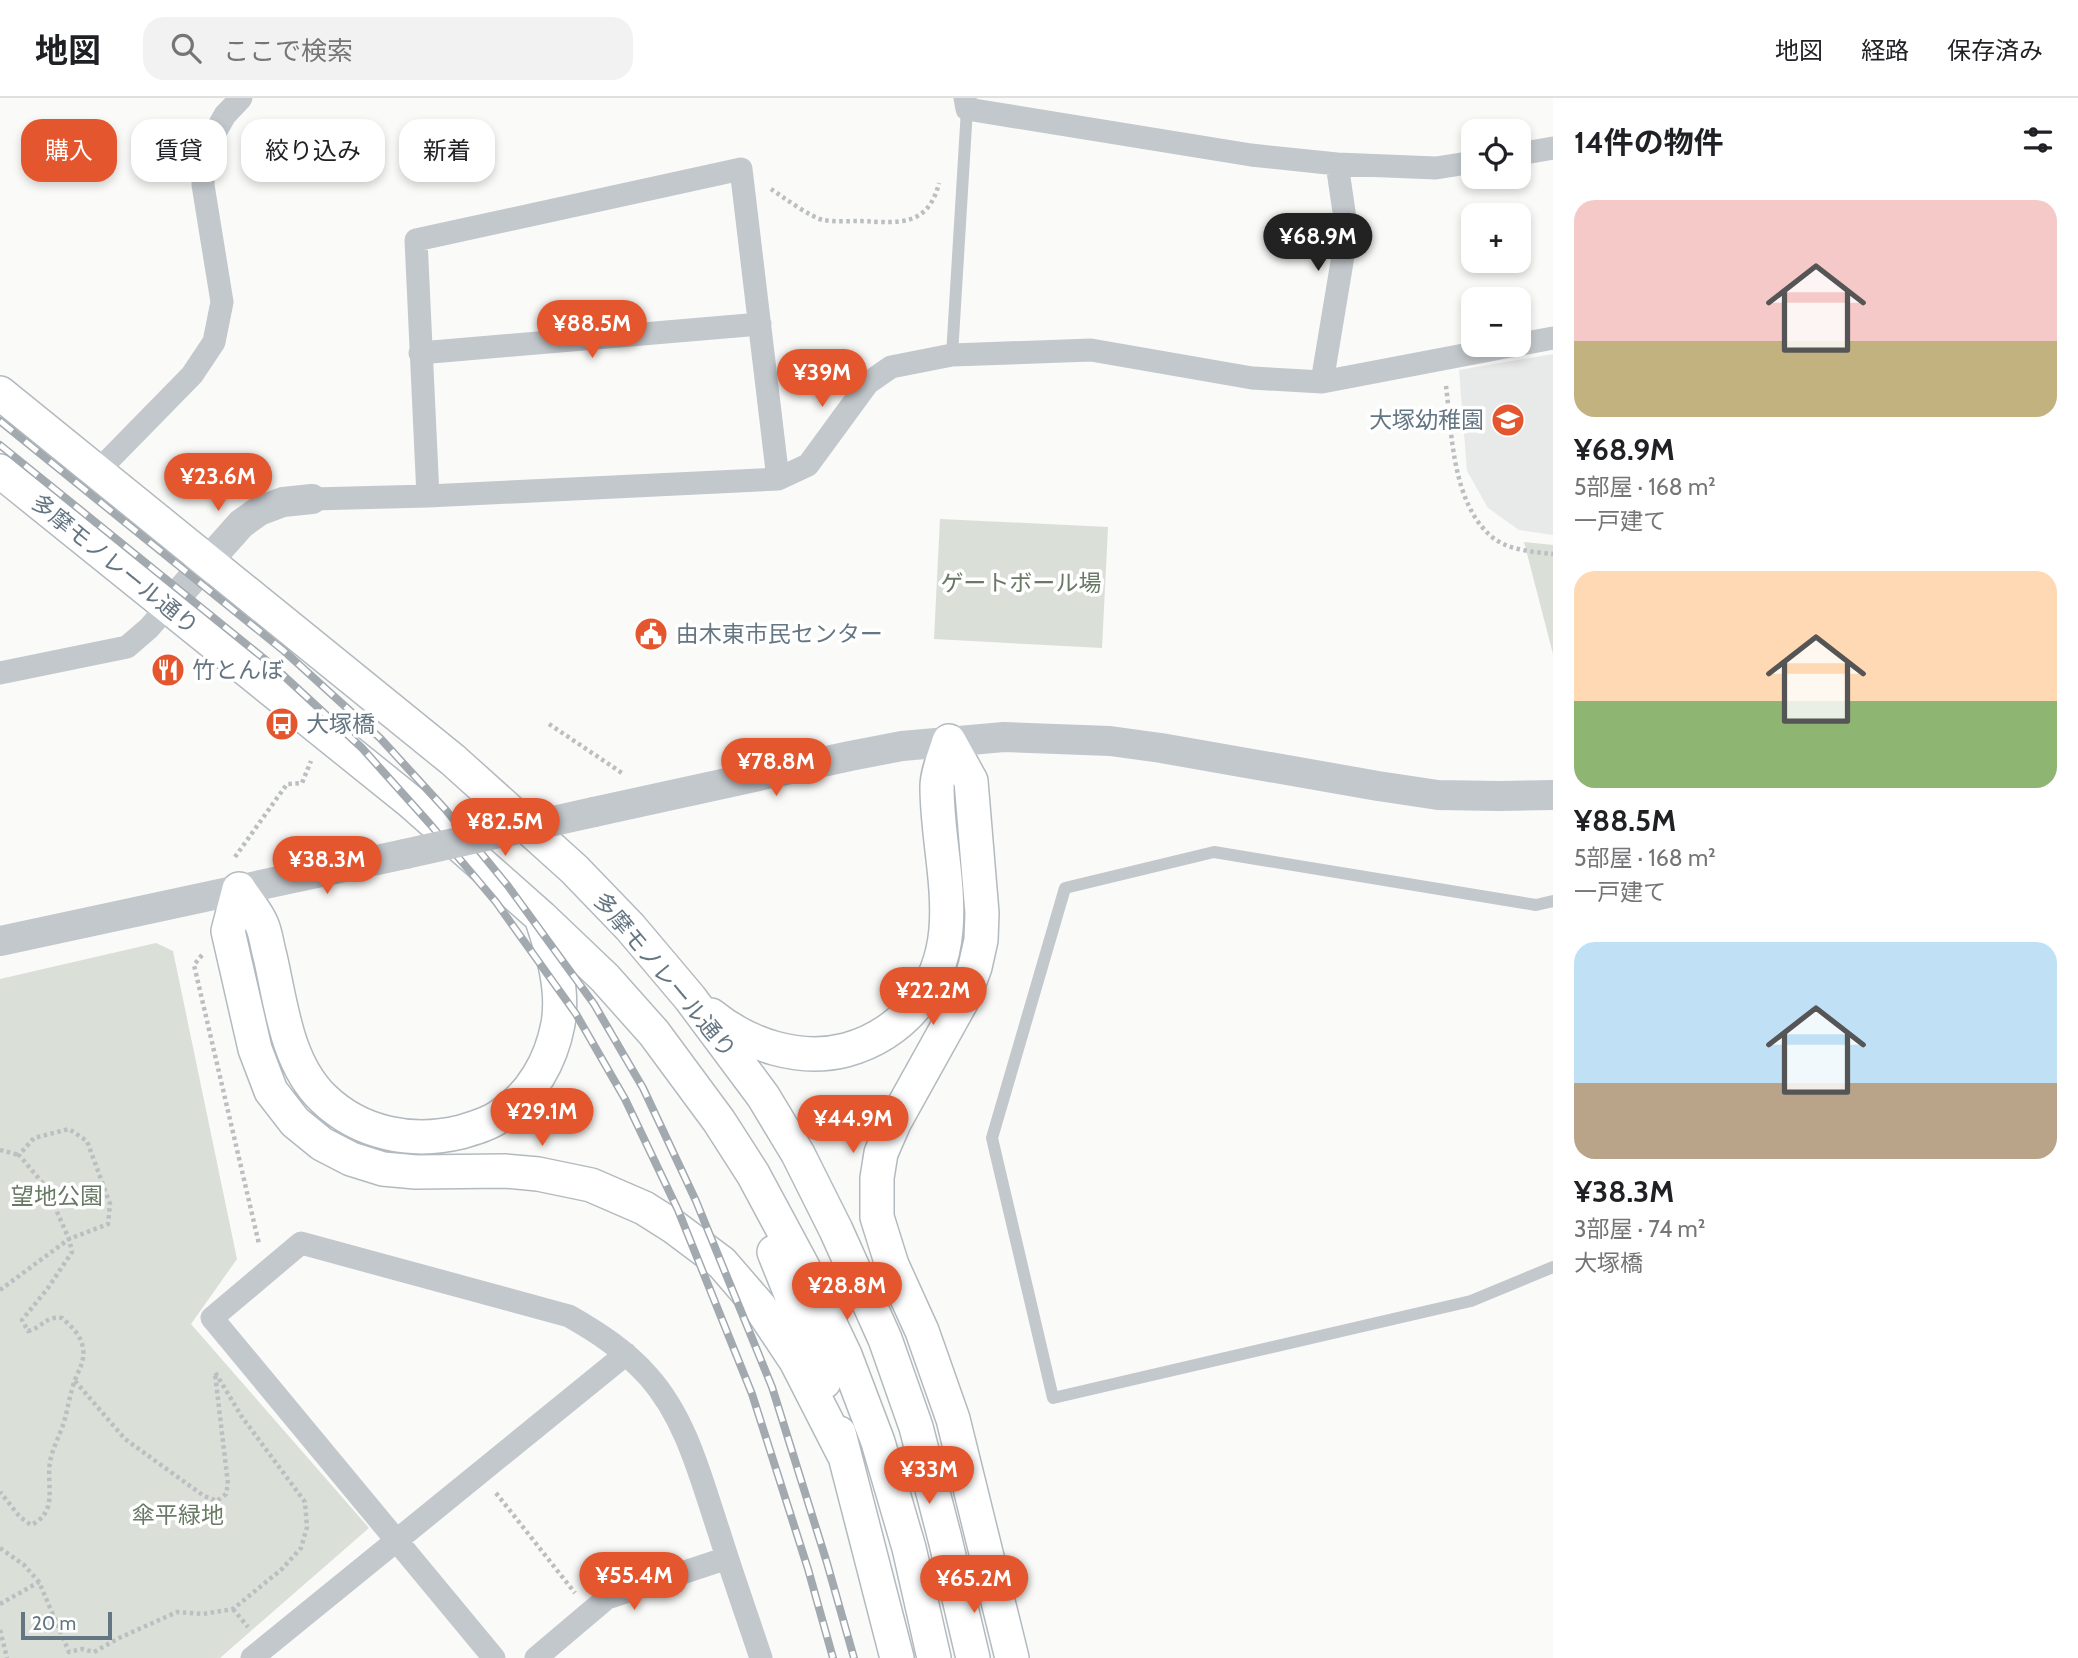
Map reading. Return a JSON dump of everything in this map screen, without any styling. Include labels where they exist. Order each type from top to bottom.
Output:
[{"type":"main road","name":"多摩モノレール通り","points":[[0,393],[453,760],[575,869],[630,927],[690,998],[763,1096],[798,1154],[836,1230],[884,1339],[916,1427],[974,1658]]},
{"type":"main road","name":"多摩モノレール通り","points":[[0,471],[411,802],[541,917],[605,978],[645,1024],[719,1121],[753,1174],[803,1267],[845,1355],[878,1441],[909,1548],[934,1658]]},
{"type":"main road","points":[[690,998],[741,1035],[764,1046],[805,1053],[833,1053],[860,1046],[884,1034],[906,1017],[929,989],[942,959],[947,932],[937,784],[950,741]]},
{"type":"main road","points":[[950,741],[971,781],[982,913],[981,940],[964,997],[894,1123],[881,1153],[876,1204],[880,1233],[922,1331],[953,1419],[1012,1658]]},
{"type":"main road","points":[[237,873],[262,924],[289,1041],[304,1074],[322,1097],[341,1112],[389,1135],[444,1136],[473,1129],[499,1118],[520,1100],[538,1079],[551,1052],[558,1023],[559,990],[551,948],[541,917]]},
{"type":"main road","points":[[237,873],[228,932],[254,1049],[271,1091],[295,1122],[322,1144],[351,1159],[383,1169],[538,1174],[592,1185],[654,1214],[722,1263],[760,1307],[796,1361],[843,1453]]},
{"type":"main road","points":[[719,1121],[815,1354],[835,1417],[897,1658]]},
{"type":"main road","points":[[916,1427],[989,1559]]},
{"type":"street","points":[[97,472],[192,375],[214,342],[222,302],[203,185],[204,152],[225,115],[241,98]]},
{"type":"street","points":[[966,103],[1251,155],[1337,164],[1436,168],[1461,164]]},
{"type":"street","points":[[1531,152],[1553,148]]},
{"type":"street","points":[[1322,382],[1347,232],[1337,164]]},
{"type":"street","points":[[428,496],[416,240],[741,169],[778,479]]},
{"type":"street","points":[[421,353],[760,324]]},
{"type":"street","points":[[0,673],[127,647],[149,628],[241,524],[260,511],[283,502],[778,479],[807,466],[868,383],[891,367],[952,355],[1091,350],[1252,378],[1322,382],[1553,338]]},
{"type":"street","points":[[0,941],[237,873],[405,854],[850,755],[950,741],[1004,737],[1110,741],[1437,794],[1553,795]]},
{"type":"street","points":[[494,1658],[212,1318],[301,1243],[569,1316],[601,1334],[626,1354],[650,1379],[667,1403],[691,1447],[761,1658]]},
{"type":"street","points":[[252,1658],[626,1354]]},
{"type":"street","points":[[536,1658],[607,1598],[727,1558]]},
{"type":"lane","points":[[952,355],[966,103]]},
{"type":"lane","points":[[1553,901],[1536,905],[1214,852],[1065,888],[992,1138],[1053,1398],[1471,1301],[1553,1267]]},
{"type":"path","points":[[765,186],[821,220],[909,221],[927,210],[935,197],[941,172]]},
{"type":"path","points":[[1443,359],[1457,474],[1474,516],[1493,538],[1524,552],[1553,554]]},
{"type":"path","points":[[549,724],[622,773]]},
{"type":"path","points":[[237,873],[287,784],[302,783],[312,758]]},
{"type":"path","points":[[204,953],[194,965],[266,1272]]},
{"type":"path","points":[[0,1290],[69,1239],[108,1224],[110,1204],[87,1141],[69,1129],[34,1138],[19,1155]]},
{"type":"path","points":[[0,1150],[19,1155],[46,1186],[72,1252],[22,1320],[28,1331],[38,1328],[53,1317],[62,1318],[79,1336],[83,1348],[82,1366],[75,1380],[64,1424],[50,1463],[48,1508],[40,1521],[31,1525],[20,1517],[0,1492]]},
{"type":"path","points":[[75,1380],[125,1439],[204,1496],[217,1501],[226,1494],[228,1484],[215,1372],[237,1347]]},
{"type":"path","points":[[94,1652],[177,1612],[203,1614],[233,1609],[282,1569],[301,1548],[307,1527],[305,1502],[242,1417],[215,1372]]},
{"type":"path","points":[[480,1474],[591,1612]]},
{"type":"path","points":[[0,1548],[24,1565],[39,1582],[68,1655],[82,1649],[94,1652],[100,1658]]},
{"type":"path","points":[[0,1604],[39,1582]]},
{"type":"path","points":[[0,1630],[7,1658]]},
{"type":"shaded area","name":"大塚幼稚園","points":[[1553,354],[1553,535],[1519,530],[1488,508],[1467,471],[1459,370]]},
{"type":"green space","name":"ゲートボール場","points":[[940,519],[1108,527],[1102,648],[934,639]]},
{"type":"green space","points":[[1524,542],[1553,545],[1553,654]]},
{"type":"green space","name":"傘平緑地","points":[[156,943],[173,951],[237,1259],[191,1324],[369,1528],[220,1658],[0,1658],[0,979]]},
{"type":"railway","points":[[0,421],[284,651],[380,738],[445,809],[508,886],[594,1004],[643,1088],[696,1201],[772,1387],[854,1658]]},
{"type":"railway","points":[[0,445],[272,665],[362,748],[496,902],[576,1014],[625,1099],[678,1210],[752,1394],[808,1569],[833,1658]]},
{"type":"place","name":"大塚幼稚園","points":[[1508,420]]},
{"type":"place","name":"由木東市民センター","points":[[651,634]]},
{"type":"place","name":"竹とんぼ","points":[[168,670]]},
{"type":"place","name":"大塚橋","points":[[282,724]]},
{"type":"park label","name":"望地公園","points":[[57,1196]]}]
